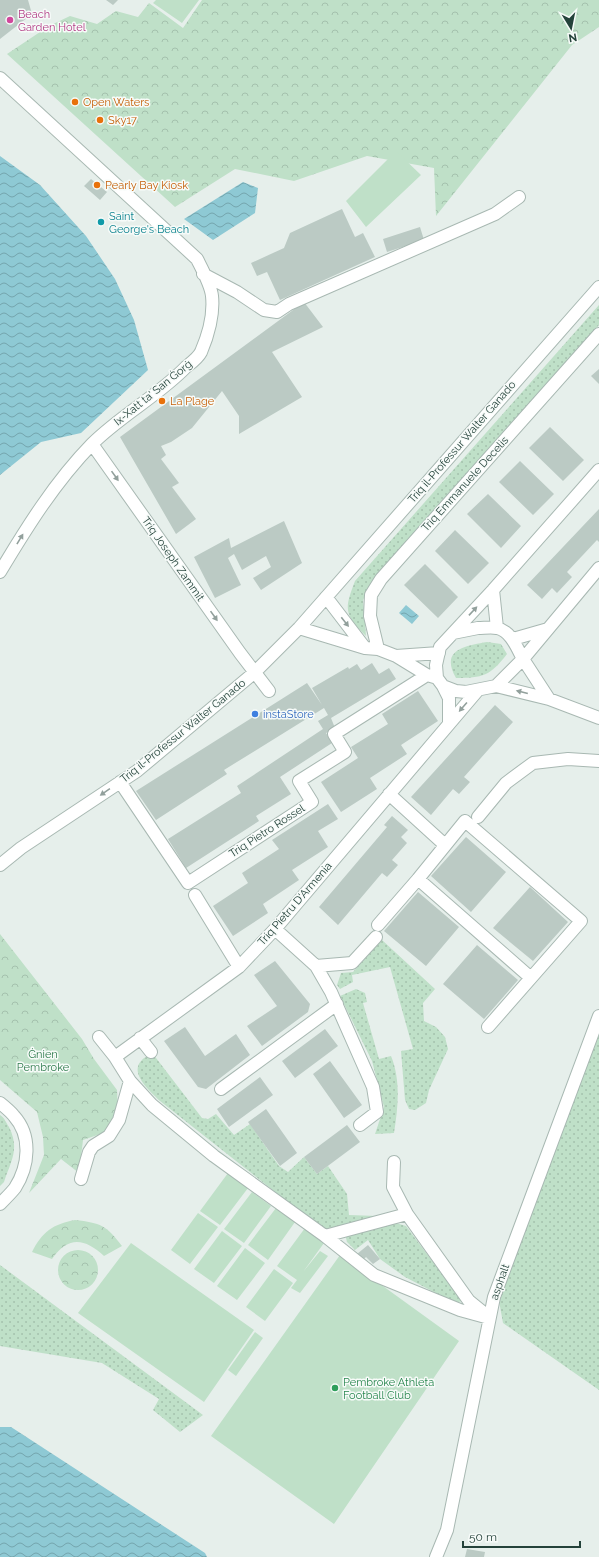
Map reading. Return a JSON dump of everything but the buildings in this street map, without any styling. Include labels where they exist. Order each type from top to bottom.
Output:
[{"type":"street","name":"Ix-Xatt ta' San Ġorġ","points":[[0,78],[197,259],[212,295],[210,325],[200,354],[179,375],[111,427],[92,444],[63,476],[32,519],[0,572]]},
{"type":"street","points":[[204,274],[237,292],[264,310],[277,312],[289,304],[495,214],[519,196]]},
{"type":"street","name":"Triq il-Professur Walter Ganado","points":[[0,865],[21,848],[137,770],[255,672],[299,628],[599,287]]},
{"type":"street","name":"Triq Emmanuele Decelis","points":[[378,649],[370,616],[371,595],[380,579],[599,334]]},
{"type":"street","name":"Triq Joseph Zammit","points":[[92,444],[240,653],[269,691]]},
{"type":"street","points":[[449,724],[449,698],[436,680],[436,665],[440,647],[493,590],[599,470]]},
{"type":"street","points":[[496,686],[523,659],[599,568]]},
{"type":"street","points":[[493,590],[498,628]]},
{"type":"street","points":[[326,597],[365,648]]},
{"type":"street","points":[[299,628],[365,648],[378,649],[396,656],[456,691],[466,692],[496,686],[549,699],[599,718]]},
{"type":"street","points":[[453,633],[478,628],[498,628],[505,631],[512,639],[549,699]]},
{"type":"street","points":[[512,639],[548,628]]},
{"type":"street","points":[[396,656],[439,653]]},
{"type":"street","name":"Triq Pietro Rossel","points":[[120,782],[188,883],[312,802],[299,781],[345,752],[334,734],[436,680]]},
{"type":"street","name":"Triq Pietru D'Armenia","points":[[115,1057],[239,966],[275,929],[388,794],[478,690]]},
{"type":"street","points":[[478,817],[506,783],[533,763],[568,759],[599,761]]},
{"type":"street","points":[[388,794],[445,845]]},
{"type":"street","points":[[316,966],[352,963],[465,821],[581,921],[488,1026]]},
{"type":"street","points":[[418,879],[531,978]]},
{"type":"street","points":[[195,895],[239,966]]},
{"type":"street","points":[[275,929],[316,966],[337,1004],[373,1087],[377,1112],[360,1125]]},
{"type":"street","points":[[221,1089],[337,1004]]},
{"type":"street","name":"asphalt","points":[[436,1557],[447,1530],[494,1297],[599,1016]]},
{"type":"street","points":[[99,1037],[115,1057],[130,1081],[152,1105],[214,1156],[325,1236],[374,1275],[460,1310],[489,1318]]},
{"type":"street","points":[[140,1038],[151,1052]]},
{"type":"street","points":[[81,1179],[92,1146],[109,1136],[119,1120],[130,1081]]},
{"type":"street","points":[[0,1103],[14,1116],[25,1135],[27,1159],[23,1171],[14,1188],[0,1204]]},
{"type":"street","points":[[394,1162],[394,1187],[407,1214],[469,1301],[489,1318]]},
{"type":"street","points":[[325,1236],[407,1214]]},
{"type":"green space","points":[[156,0],[199,0],[182,23],[153,3]]},
{"type":"green space","points":[[202,0],[599,0],[599,27],[572,45],[436,216],[434,168],[367,156],[294,181],[235,169],[175,207],[7,54],[49,26],[70,16],[97,24],[116,11],[138,17],[149,3],[183,28]]},
{"type":"green space","points":[[396,151],[421,175],[366,227],[346,201]]},
{"type":"green space","points":[[599,305],[599,325],[370,586],[363,600],[366,636],[353,622],[348,611],[349,599],[355,581]]},
{"type":"green space","points":[[487,642],[501,644],[507,654],[496,667],[485,674],[473,677],[456,678],[452,669],[451,661],[453,655],[457,651],[470,645]]},
{"type":"green space","name":"Ġnien Pembroke","points":[[0,934],[82,1039],[94,1059],[117,1090],[118,1112],[109,1131],[83,1140],[79,1173],[61,1159],[29,1193],[44,1155],[43,1137],[37,1112],[0,1080]]},
{"type":"green space","points":[[382,940],[435,989],[423,1003],[424,1021],[436,1027],[445,1037],[448,1049],[429,1090],[426,1103],[415,1110],[409,1109],[405,1100],[401,1051],[413,1049],[390,967],[352,975],[353,982],[340,989],[337,985],[341,973],[353,972]]},
{"type":"green space","points":[[356,989],[365,993],[367,1002],[363,1003],[379,1059],[391,1056],[394,1065],[398,1094],[394,1133],[375,1134],[384,1107],[372,1061],[340,996]]},
{"type":"green space","points":[[599,1025],[599,1390],[503,1323],[499,1301]]},
{"type":"green space","points":[[153,1054],[202,1118],[208,1119],[216,1114],[234,1135],[250,1124],[279,1166],[288,1172],[304,1157],[317,1174],[328,1166],[347,1194],[349,1215],[377,1216],[337,1229],[321,1228],[151,1093],[139,1076],[138,1065],[143,1059]]},
{"type":"green space","points":[[0,1115],[9,1127],[14,1142],[14,1149],[12,1161],[4,1182],[0,1186]]},
{"type":"green space","points":[[228,1173],[248,1188],[220,1225],[200,1211]]},
{"type":"green space","points":[[252,1192],[271,1206],[244,1243],[224,1229]]},
{"type":"green space","points":[[276,1208],[295,1222],[268,1260],[248,1245]]},
{"type":"green space","points":[[198,1213],[218,1227],[190,1264],[171,1250]]},
{"type":"green space","points":[[75,1220],[91,1222],[102,1226],[112,1234],[122,1246],[104,1256],[90,1246],[77,1242],[65,1246],[58,1251],[52,1259],[32,1252],[40,1239],[49,1230],[60,1224]]},
{"type":"green space","points":[[389,1221],[406,1226],[462,1301],[455,1303],[405,1277],[380,1259],[368,1240],[355,1250],[347,1242],[345,1234]]},
{"type":"green space","points":[[305,1228],[324,1243],[303,1272],[320,1251],[328,1256],[300,1293],[291,1288],[297,1280],[277,1266]]},
{"type":"green space","points":[[222,1231],[242,1246],[214,1283],[194,1269]]},
{"type":"green space","points":[[131,1243],[254,1330],[204,1402],[78,1313]]},
{"type":"green space","points":[[245,1248],[265,1263],[237,1300],[217,1286]]},
{"type":"green space","points":[[82,1250],[89,1253],[95,1259],[98,1270],[97,1278],[89,1287],[82,1290],[74,1290],[67,1287],[59,1278],[58,1266],[61,1259],[70,1251]]},
{"type":"green space","name":"Pembroke Athleta Football Club","points":[[340,1255],[459,1341],[334,1524],[211,1436]]},
{"type":"green space","points":[[0,1265],[203,1415],[180,1432],[153,1410],[159,1399],[102,1363],[0,1346]]},
{"type":"green space","points":[[274,1269],[293,1283],[265,1321],[246,1307]]},
{"type":"green space","points":[[255,1332],[263,1338],[236,1376],[228,1370]]},
{"type":"water","points":[[0,156],[40,185],[86,236],[115,279],[134,320],[148,370],[81,433],[41,442],[0,475]]},
{"type":"water","points":[[243,182],[258,188],[255,213],[213,240],[184,219]]},
{"type":"water","points":[[406,605],[419,616],[412,624],[399,613]]},
{"type":"water","points":[[0,1427],[11,1427],[205,1553],[207,1557],[0,1557]]},
{"type":"place","name":"Beach Garden Hotel","points":[[10,20]]},
{"type":"place","name":"Open Waters","points":[[75,102]]},
{"type":"place","name":"Sky17","points":[[100,120]]},
{"type":"place","name":"Pearly Bay Kiosk","points":[[97,185]]},
{"type":"place","name":"Saint George's Beach","points":[[101,222]]},
{"type":"place","name":"La Plage","points":[[162,401]]},
{"type":"place","name":"instaStore","points":[[255,714]]},
{"type":"place","name":"Pembroke Athleta Football Club","points":[[335,1388]]}]
